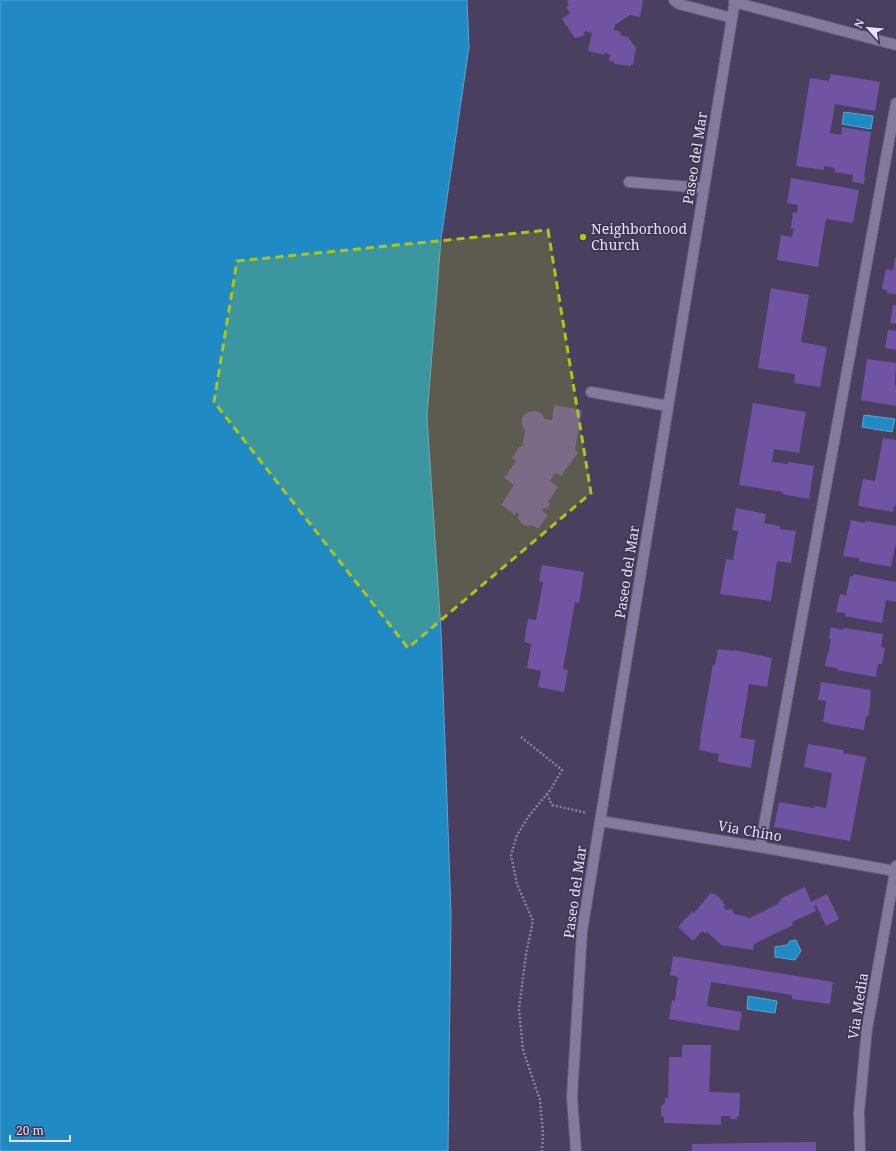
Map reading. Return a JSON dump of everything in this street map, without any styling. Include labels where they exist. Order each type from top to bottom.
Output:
[{"type":"street","points":[[674,0],[679,4],[732,18]]},
{"type":"street","points":[[734,1],[896,45]]},
{"type":"street","name":"Paseo del Mar","points":[[576,1151],[572,1097],[582,931],[734,1]]},
{"type":"street","points":[[760,847],[896,103]]},
{"type":"street","points":[[629,182],[704,188]]},
{"type":"street","points":[[591,392],[668,406]]},
{"type":"street","name":"Via Chino","points":[[601,818],[760,847],[896,868]]},
{"type":"street","name":"Via Media","points":[[860,1151],[859,1112],[867,1029],[896,868]]},
{"type":"path","points":[[521,737],[562,770],[551,789],[529,816],[517,835],[511,856],[517,884],[533,921],[526,954],[519,1009],[524,1050],[540,1100],[543,1133],[542,1151]]},
{"type":"path","points":[[547,794],[552,805],[601,818]]},
{"type":"highlighted area","points":[[548,230],[591,493],[408,648],[214,402],[237,261]]},
{"type":"water","points":[[0,0],[467,0],[469,47],[441,239],[427,417],[441,631],[451,913],[448,1151],[0,1151]]},
{"type":"water","points":[[844,112],[873,116],[871,129],[842,124]]},
{"type":"water","points":[[864,415],[895,419],[892,432],[862,427]]},
{"type":"water","points":[[796,940],[801,951],[795,960],[775,957],[775,947],[787,945],[790,941]]},
{"type":"water","points":[[748,996],[777,1001],[775,1013],[747,1009]]},
{"type":"building","points":[[568,0],[643,0],[640,17],[630,15],[615,25],[614,30],[621,32],[620,35],[628,37],[636,48],[633,65],[614,64],[614,62],[609,61],[610,54],[604,53],[604,55],[588,51],[592,33],[585,31],[583,36],[575,38],[562,19],[570,13],[566,7],[569,5]]},
{"type":"building","points":[[831,74],[880,82],[875,111],[835,104],[830,133],[841,135],[842,127],[871,132],[864,184],[852,182],[853,175],[834,172],[835,168],[824,166],[824,170],[796,166],[810,78],[829,81]]},
{"type":"building","points":[[791,178],[859,190],[853,223],[826,219],[818,267],[777,260],[781,235],[792,237],[794,229],[791,229],[793,212],[797,213],[798,205],[787,203]]},
{"type":"building","points":[[895,258],[896,294],[887,293],[887,290],[882,289],[886,269],[893,270]]},
{"type":"building","points":[[771,288],[809,295],[801,342],[827,347],[820,387],[794,383],[795,374],[758,368]]},
{"type":"building","points":[[893,305],[896,305],[896,324],[890,323]]},
{"type":"building","points":[[888,330],[896,331],[896,350],[885,348]]},
{"type":"building","points":[[867,359],[896,363],[896,406],[861,400]]},
{"type":"building","points":[[753,403],[806,412],[799,453],[774,449],[772,462],[788,464],[788,462],[814,466],[809,499],[782,494],[783,492],[739,485]]},
{"type":"building","points":[[554,405],[582,410],[575,450],[578,452],[561,476],[555,473],[550,481],[558,487],[548,502],[550,504],[547,509],[544,508],[542,511],[548,515],[538,529],[533,525],[528,526],[522,524],[518,518],[519,514],[516,512],[515,515],[501,505],[514,485],[504,478],[516,461],[512,458],[520,446],[522,447],[525,431],[522,425],[522,417],[528,412],[537,411],[543,415],[544,419],[552,420]]},
{"type":"building","points":[[883,438],[896,440],[896,506],[894,506],[893,512],[858,506],[863,479],[875,481]]},
{"type":"building","points":[[736,508],[766,514],[764,523],[780,526],[780,529],[796,531],[791,563],[777,561],[771,601],[720,594],[726,559],[733,560],[738,531],[732,530]]},
{"type":"building","points":[[851,520],[896,526],[896,543],[891,567],[859,561],[859,558],[843,556]]},
{"type":"building","points":[[542,565],[584,572],[579,603],[575,602],[563,669],[568,670],[564,692],[538,687],[541,671],[527,668],[531,644],[524,642],[528,619],[536,620],[543,582],[539,581]]},
{"type":"building","points":[[853,574],[896,582],[896,602],[886,600],[882,623],[845,616],[846,613],[836,612],[840,594],[846,596],[850,576],[853,577]]},
{"type":"building","points":[[831,627],[843,630],[844,628],[883,634],[881,647],[885,648],[882,664],[878,664],[876,677],[837,670],[837,668],[825,666],[831,639],[829,638]]},
{"type":"building","points":[[718,649],[734,650],[772,658],[767,687],[749,684],[740,738],[755,740],[751,768],[718,762],[719,754],[699,750],[713,664],[715,665]]},
{"type":"building","points":[[821,682],[871,690],[869,716],[866,716],[864,730],[823,722],[826,701],[818,700]]},
{"type":"building","points":[[808,744],[844,750],[843,753],[866,757],[850,841],[774,827],[779,802],[814,808],[814,806],[826,808],[832,773],[804,767]]},
{"type":"building","points":[[805,887],[811,902],[827,894],[839,919],[826,926],[816,905],[814,906],[816,911],[792,922],[793,925],[754,944],[753,950],[721,945],[707,932],[705,934],[702,931],[693,941],[678,927],[692,912],[694,913],[711,893],[714,893],[723,901],[722,902],[725,905],[723,907],[727,910],[731,909],[734,914],[748,917],[748,919],[778,904],[777,903],[781,901],[780,899]]},
{"type":"building","points":[[673,956],[833,982],[830,1004],[792,999],[792,995],[711,982],[707,1006],[742,1012],[739,1031],[669,1019],[672,1000],[675,1001],[678,977],[670,975]]},
{"type":"building","points":[[682,1045],[711,1045],[709,1092],[740,1093],[739,1116],[737,1116],[737,1119],[730,1119],[730,1116],[721,1116],[721,1125],[664,1123],[664,1118],[661,1115],[661,1106],[665,1103],[665,1098],[668,1098],[669,1057],[682,1057]]},
{"type":"building","points":[[816,1142],[816,1151],[692,1151],[692,1144]]},
{"type":"place","name":"Neighborhood Church","points":[[583,237]]}]
